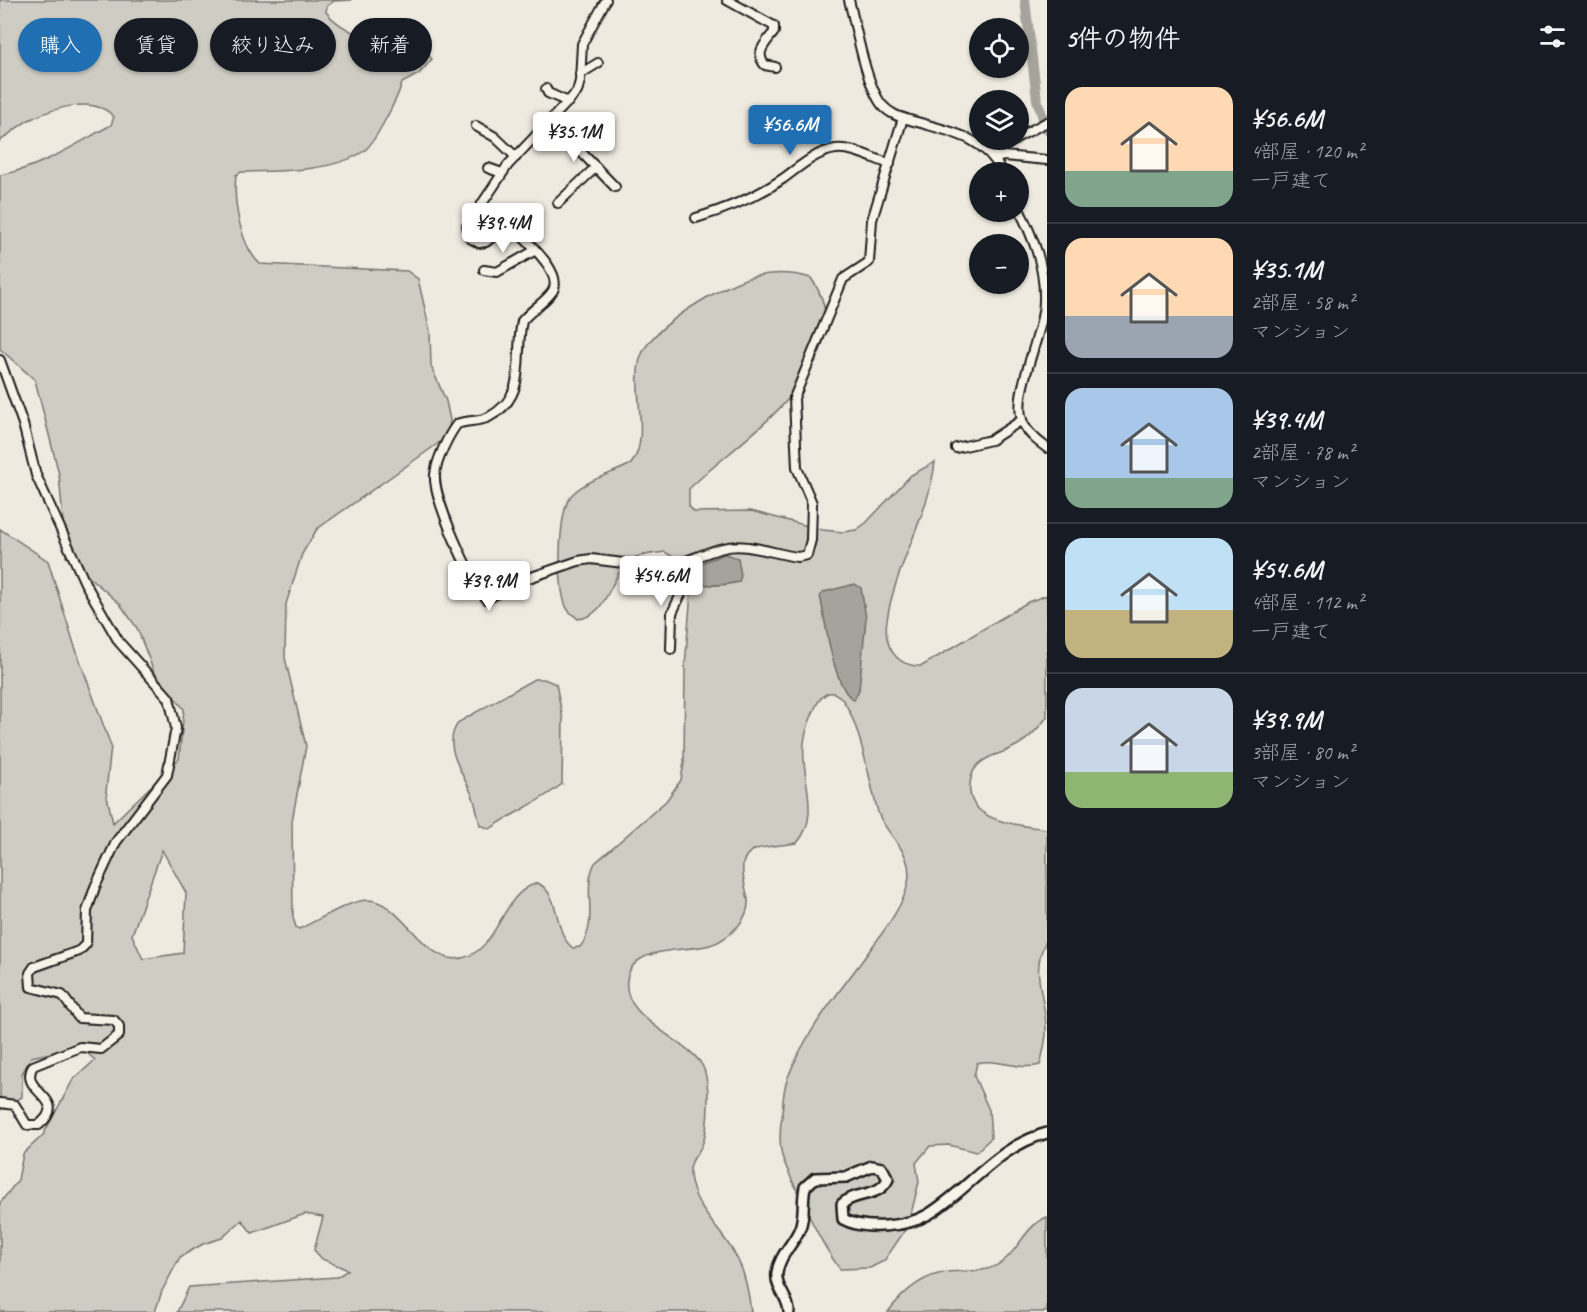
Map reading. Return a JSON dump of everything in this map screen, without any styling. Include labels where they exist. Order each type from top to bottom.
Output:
[{"type":"main road","points":[[789,1312],[789,1305],[777,1287],[777,1273],[781,1260],[800,1230],[805,1187],[815,1178],[846,1177],[872,1166],[882,1168],[888,1179],[885,1186],[878,1191],[849,1197],[842,1204],[843,1219],[853,1224],[872,1225],[913,1221],[929,1213],[1004,1153],[1047,1133]]},
{"type":"street","points":[[606,0],[582,44],[579,88],[502,173],[480,210],[467,226],[472,241],[483,243],[502,230],[513,229],[552,269],[555,284],[551,294],[522,321],[519,375],[514,393],[489,417],[457,424],[436,471],[438,493],[463,558],[488,599],[520,580],[578,561],[591,560],[664,568],[729,547],[762,549],[798,557],[810,552],[812,503],[797,468],[794,398],[843,279],[869,262],[872,220],[903,118]]},
{"type":"street","points":[[727,0],[744,3],[774,26],[774,32],[760,51],[760,56],[765,65],[775,67]]},
{"type":"street","points":[[849,0],[875,92],[884,107],[903,118],[972,139],[996,162]]},
{"type":"street","points":[[580,74],[598,63]]},
{"type":"street","points":[[546,89],[548,93],[568,102]]},
{"type":"street","points":[[551,121],[615,187]]},
{"type":"street","points":[[1029,132],[1043,124]]},
{"type":"street","points":[[476,126],[495,137],[516,157]]},
{"type":"street","points":[[696,218],[752,195],[830,150],[843,149],[890,164]]},
{"type":"street","points":[[992,156],[1000,150]]},
{"type":"street","points":[[992,156],[1047,160]]},
{"type":"street","points":[[558,203],[596,167]]},
{"type":"street","points":[[488,168],[502,173]]},
{"type":"street","points":[[1025,222],[1035,242],[1043,275],[1044,299],[1042,324],[1019,399],[1022,420],[1029,432],[1047,448]]},
{"type":"street","points":[[484,270],[497,272],[534,251]]},
{"type":"street","points":[[0,360],[19,409],[36,475],[85,583],[119,642],[169,698],[176,736],[167,775],[116,842],[95,887],[87,911],[86,944],[79,951],[34,967],[30,973],[33,988],[62,994],[74,1014],[82,1019],[114,1020],[119,1026],[119,1035],[101,1049],[80,1047],[33,1066],[29,1072],[30,1082],[48,1100],[50,1106],[49,1113],[39,1125],[27,1125],[15,1105],[0,1103]]},
{"type":"street","points":[[956,448],[991,440],[1022,420]]},
{"type":"street","points":[[671,649],[672,613],[681,594],[678,565]]},
{"type":"shaded area","points":[[0,0],[352,0],[334,1],[327,6],[326,12],[332,18],[210,18],[210,72],[336,72],[336,21],[348,29],[348,72],[421,72],[402,83],[386,119],[364,151],[352,158],[321,167],[241,172],[236,175],[235,186],[239,222],[247,246],[260,264],[407,271],[418,279],[430,331],[431,366],[446,401],[450,420],[448,435],[317,529],[302,554],[286,604],[285,658],[306,746],[292,821],[293,918],[299,929],[352,903],[367,900],[380,903],[403,920],[424,943],[448,958],[462,958],[475,953],[485,944],[516,897],[526,888],[538,883],[551,897],[562,934],[567,942],[573,948],[580,947],[589,927],[590,883],[595,863],[666,801],[681,780],[684,763],[685,666],[691,592],[686,574],[675,558],[665,552],[637,557],[622,568],[596,611],[578,619],[568,610],[564,601],[560,571],[561,535],[566,506],[570,497],[582,486],[631,464],[637,453],[640,441],[638,368],[641,356],[648,344],[659,332],[689,308],[739,281],[767,274],[788,274],[811,278],[825,309],[824,339],[812,368],[791,396],[766,422],[689,489],[689,506],[694,512],[751,511],[823,530],[843,532],[856,530],[866,523],[911,475],[935,462],[926,502],[897,580],[887,620],[889,646],[898,659],[905,663],[922,666],[1028,602],[1047,595],[1047,717],[1022,742],[979,764],[973,773],[970,785],[971,798],[986,815],[1010,823],[1047,829],[1047,939],[1039,962],[1039,983],[1046,1027],[1040,1065],[1024,1067],[993,1062],[977,1063],[974,1076],[989,1110],[991,1138],[976,1152],[949,1145],[930,1146],[916,1163],[919,1182],[908,1226],[884,1261],[870,1268],[840,1269],[804,1206],[784,1162],[780,1146],[784,1093],[794,1064],[820,1018],[889,924],[908,883],[908,863],[879,815],[854,721],[846,704],[836,694],[826,694],[815,708],[805,739],[804,756],[809,808],[804,832],[797,843],[757,849],[745,858],[743,872],[748,907],[741,923],[718,942],[710,945],[663,951],[641,959],[633,965],[628,975],[627,990],[632,1003],[655,1026],[694,1055],[705,1072],[708,1093],[707,1116],[702,1145],[691,1165],[692,1187],[703,1209],[738,1260],[747,1285],[751,1312],[177,1312],[189,1287],[337,1277],[348,1270],[322,1259],[314,1250],[323,1217],[305,1214],[252,1233],[242,1220],[222,1238],[203,1244],[180,1257],[162,1291],[155,1312],[0,1312],[0,1203],[18,1180],[23,1154],[43,1135],[73,1080],[95,1060],[80,1047],[31,1057],[22,1074],[22,1097],[0,1110],[0,529],[48,561],[74,644],[111,746],[106,792],[113,823],[179,759],[184,709],[154,672],[137,628],[120,604],[66,557],[59,474],[35,380],[0,349],[0,175],[15,172],[57,155],[111,125],[114,117],[106,110],[96,106],[74,106],[40,115],[19,126],[0,141]],"holes":[[[162,850],[186,893],[183,953],[143,959],[132,935]]]},
{"type":"shaded area","points":[[725,554],[738,558],[741,576],[739,582],[706,585],[689,579],[690,573],[704,562]]},
{"type":"shaded area","points":[[855,584],[861,588],[866,618],[859,690],[854,700],[847,693],[835,668],[820,595]]},
{"type":"shaded area","points":[[534,679],[544,679],[556,684],[563,719],[562,784],[490,829],[480,825],[473,797],[455,760],[452,740],[454,731],[459,722]]},
{"type":"shaded area","points":[[1047,1217],[1047,1312],[888,1312],[907,1291],[930,1277],[948,1272],[983,1270],[996,1266],[1008,1257],[1033,1226]]},
{"type":"waterway","points":[[1025,0],[1037,100],[1047,130]]}]
